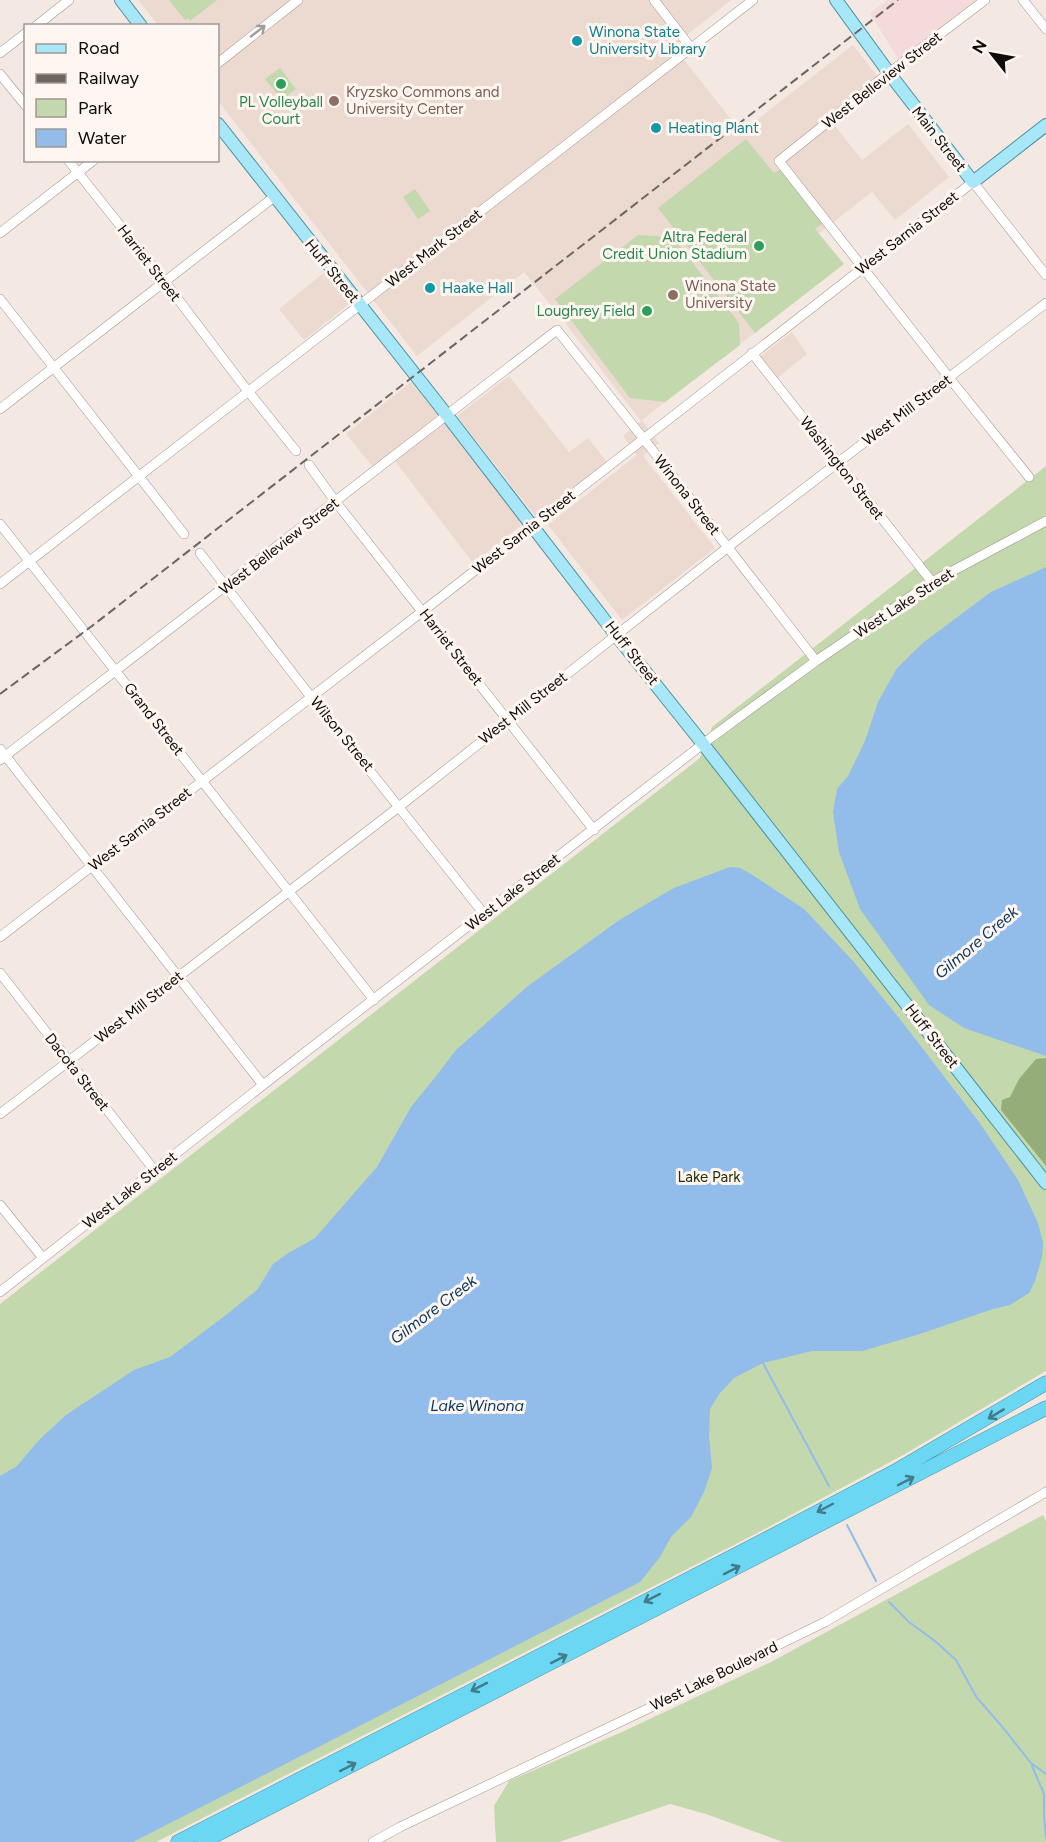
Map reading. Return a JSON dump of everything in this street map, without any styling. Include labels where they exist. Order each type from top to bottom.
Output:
[{"type":"highway","points":[[178,1842],[755,1545],[924,1455],[1046,1383]]},
{"type":"highway","points":[[202,1842],[1046,1408]]},
{"type":"main road","points":[[121,0],[139,24]]},
{"type":"main road","name":"Main Street","points":[[836,0],[973,182]]},
{"type":"main road","name":"Huff Street","points":[[219,125],[1046,1182]]},
{"type":"main road","name":"West Sarnia Street","points":[[973,182],[1046,125]]},
{"type":"street","points":[[39,24],[69,0]]},
{"type":"street","points":[[219,62],[298,0]]},
{"type":"street","points":[[654,0],[691,48]]},
{"type":"street","name":"West Mark Street","points":[[0,584],[753,0]]},
{"type":"street","name":"West Belleview Street","points":[[863,267],[779,161],[985,0]]},
{"type":"street","points":[[1023,0],[1046,29]]},
{"type":"street","points":[[0,53],[24,35]]},
{"type":"street","points":[[0,74],[24,104]]},
{"type":"street","name":"Harriet Street","points":[[70,162],[296,451]]},
{"type":"street","points":[[0,233],[92,162]]},
{"type":"street","name":"West Sarnia Street","points":[[0,937],[973,182]]},
{"type":"street","name":"Main Street","points":[[973,182],[1046,275]]},
{"type":"street","points":[[0,409],[274,197]]},
{"type":"street","points":[[863,267],[1029,477]]},
{"type":"street","points":[[0,299],[184,534]]},
{"type":"street","name":"West Mill Street","points":[[0,1114],[400,806],[728,547],[1046,303]]},
{"type":"street","name":"West Belleview Street","points":[[2,755],[227,587],[446,414],[557,330]]},
{"type":"street","name":"Winona Street","points":[[557,330],[644,438],[816,661]]},
{"type":"street","name":"Washington Street","points":[[752,353],[932,582]]},
{"type":"street","name":"Harriet Street","points":[[309,465],[594,830]]},
{"type":"street","name":"West Lake Street","points":[[0,1292],[484,914],[704,744],[816,661],[932,582],[1046,521]]},
{"type":"street","name":"Grand Street","points":[[0,524],[374,1000]]},
{"type":"street","name":"Wilson Street","points":[[200,553],[484,914]]},
{"type":"street","points":[[2,755],[263,1085]]},
{"type":"street","name":"Dacota Street","points":[[0,973],[155,1171]]},
{"type":"street","points":[[0,1205],[43,1258]]},
{"type":"street","name":"West Lake Boulevard","points":[[373,1842],[825,1622],[1046,1492]]},
{"type":"shaded area","name":"Winona State University","points":[[138,0],[731,0],[673,46],[741,132],[853,45],[877,76],[827,116],[862,160],[908,124],[949,177],[895,220],[872,192],[818,234],[842,265],[642,420],[659,443],[643,456],[715,548],[622,620],[548,525],[637,455],[623,436],[641,421],[562,319],[524,272],[417,356],[219,102],[219,24],[157,24]]},
{"type":"shaded area","points":[[887,0],[978,0],[899,60],[870,13]]},
{"type":"shaded area","points":[[325,272],[349,304],[304,340],[279,309]]},
{"type":"shaded area","points":[[792,332],[807,354],[776,379],[759,357]]},
{"type":"shaded area","points":[[509,376],[569,452],[588,438],[607,462],[536,517],[457,416]]},
{"type":"shaded area","points":[[411,382],[438,415],[373,467],[346,434]]},
{"type":"shaded area","points":[[445,423],[523,524],[473,563],[395,461]]},
{"type":"green space","points":[[169,0],[217,0],[190,21],[188,18],[185,20]]},
{"type":"green space","name":"PL Volleyball Court","points":[[280,68],[296,89],[282,100],[265,79]]},
{"type":"green space","name":"Altra Federal Credit Union Stadium","points":[[746,139],[774,173],[781,169],[823,223],[815,229],[844,264],[755,333],[658,208]]},
{"type":"green space","points":[[415,189],[430,211],[418,219],[403,197]]},
{"type":"green space","name":"Loughrey Field","points":[[638,235],[675,240],[739,323],[740,345],[665,402],[630,398],[555,299]]},
{"type":"green space","name":"Lake Winona","points":[[1046,466],[1046,1371],[903,1455],[761,1531],[156,1842],[0,1842],[0,1304],[700,758],[712,727]]},
{"type":"green space","points":[[1046,1058],[1046,1166],[1001,1110],[1002,1100],[1010,1097],[1019,1079],[1036,1059]]},
{"type":"green space","points":[[1043,1515],[1046,1521],[1046,1842],[783,1842],[706,1814],[670,1804],[559,1842],[496,1842],[494,1806],[509,1781],[622,1732],[771,1662]]},
{"type":"water","name":"Gilmore Creek","points":[[1046,567],[1046,1056],[964,1028],[929,1005],[860,909],[839,852],[833,812],[837,789],[848,776],[865,741],[878,702],[897,668],[924,642],[991,592]]},
{"type":"water","name":"Lake Winona","points":[[730,867],[740,868],[751,874],[804,909],[853,961],[979,1122],[1018,1180],[1038,1223],[1043,1242],[1042,1257],[1029,1293],[1010,1305],[862,1351],[812,1351],[763,1363],[734,1378],[720,1393],[710,1409],[709,1435],[712,1468],[704,1492],[691,1517],[671,1537],[660,1557],[640,1582],[133,1842],[0,1842],[0,1476],[17,1466],[39,1440],[66,1415],[134,1370],[170,1357],[257,1290],[273,1264],[315,1238],[377,1167],[411,1107],[456,1050],[528,986],[618,921],[648,903],[674,888]]},
{"type":"waterway","points":[[763,1363],[829,1486]]},
{"type":"waterway","points":[[847,1525],[876,1581]]},
{"type":"waterway","points":[[889,1602],[909,1622],[956,1660],[977,1698],[1031,1763],[1046,1774]]},
{"type":"waterway","points":[[1032,1766],[1044,1794],[1046,1838]]},
{"type":"railway","points":[[0,694],[92,626],[898,0]]},
{"type":"place","name":"Winona State University Library","points":[[577,41]]},
{"type":"place","name":"PL Volleyball Court","points":[[281,84]]},
{"type":"place","name":"Kryzsko Commons and University Center","points":[[334,101]]},
{"type":"place","name":"Heating Plant","points":[[656,128]]},
{"type":"place","name":"Altra Federal Credit Union Stadium","points":[[759,246]]},
{"type":"place","name":"Haake Hall","points":[[430,288]]},
{"type":"place","name":"Winona State University","points":[[673,295]]},
{"type":"place","name":"Loughrey Field","points":[[647,311]]},
{"type":"park label","name":"Lake Park","points":[[709,1177]]}]
